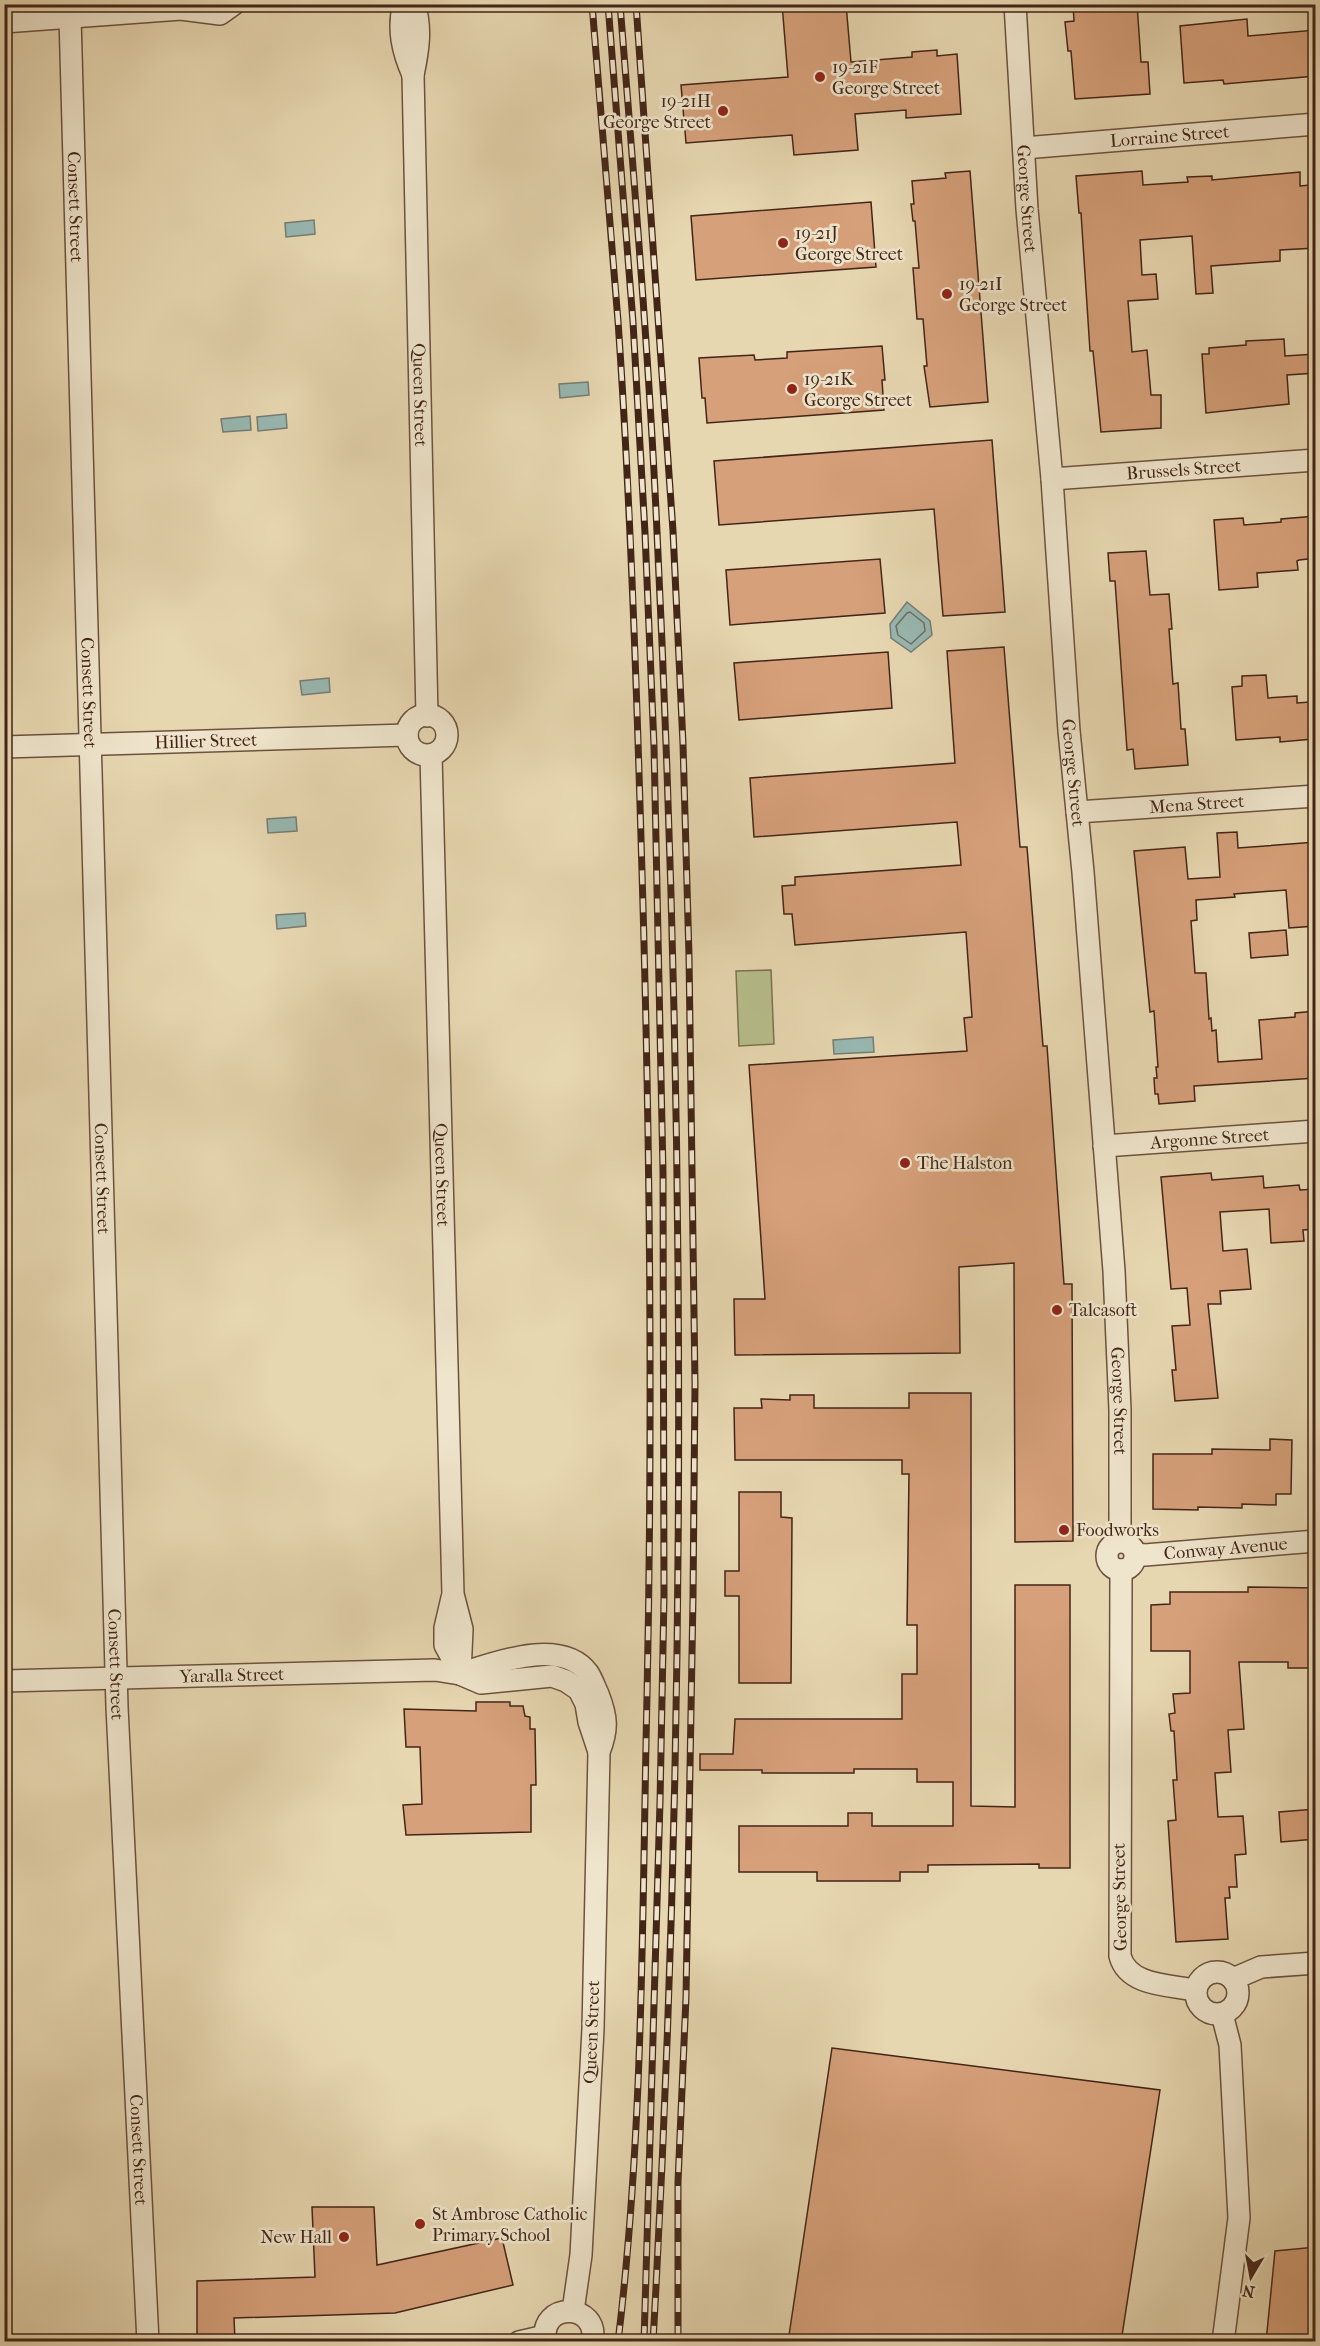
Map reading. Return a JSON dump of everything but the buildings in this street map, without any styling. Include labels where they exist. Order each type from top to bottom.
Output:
[{"type":"street","points":[[4,22],[182,9],[220,14],[234,4]]},
{"type":"street","name":"Queen Street","points":[[404,4],[400,17],[403,50],[413,75]]},
{"type":"street","name":"Queen Street","points":[[414,4],[418,16],[419,48],[413,75],[427,716]]},
{"type":"street","name":"George Street","points":[[1015,4],[1027,209],[1052,479],[1114,1271],[1128,1548],[1132,1565],[1121,1570],[1120,1956],[1123,1967],[1137,1978],[1195,1990]]},
{"type":"street","name":"Consett Street","points":[[70,17],[117,1678],[148,2342]]},
{"type":"street","name":"Lorraine Street","points":[[1024,148],[1316,124]]},
{"type":"street","name":"Brussels Street","points":[[1052,479],[1316,460]]},
{"type":"street","points":[[427,716],[439,720],[446,730],[445,743],[437,753],[431,755],[414,750],[407,735],[408,729],[416,719],[427,716]]},
{"type":"street","name":"Hillier Street","points":[[4,747],[407,735]]},
{"type":"street","name":"Queen Street","points":[[431,755],[453,1594],[445,1628],[445,1645],[460,1674],[516,1658],[554,1655],[572,1660],[587,1672],[604,1710],[607,1733],[599,1752],[592,2029],[581,2255],[573,2311]]},
{"type":"street","name":"Mena Street","points":[[1077,812],[1316,796]]},
{"type":"street","name":"Argonne Street","points":[[1104,1146],[1316,1131]]},
{"type":"street","name":"Conway Avenue","points":[[1128,1548],[1316,1541]]},
{"type":"street","name":"Yaralla Street","points":[[4,1681],[435,1670],[460,1674]]},
{"type":"street","points":[[1233,1979],[1261,1967],[1316,1964]]},
{"type":"street","points":[[1214,1972],[1228,1974],[1233,1979],[1238,1992],[1237,2000],[1228,2011],[1215,2014],[1202,2009],[1195,1990],[1202,1978],[1214,1972]]},
{"type":"street","points":[[1222,2014],[1230,2045],[1239,2218],[1223,2342]]},
{"type":"street","points":[[519,2342],[546,2339],[549,2322],[566,2311],[573,2311],[586,2317],[590,2323],[594,2336],[592,2342]]},
{"type":"green space","points":[[771,970],[774,1044],[739,1046],[736,971]]},
{"type":"water","points":[[314,220],[315,234],[286,237],[285,223]]},
{"type":"water","points":[[588,382],[589,395],[560,398],[559,384]]},
{"type":"water","points":[[286,414],[287,428],[258,431],[257,417]]},
{"type":"water","points":[[250,416],[251,430],[223,432],[221,419]]},
{"type":"water","points":[[907,602],[930,621],[932,635],[911,652],[891,638],[890,624]]},
{"type":"water","points":[[329,678],[330,692],[302,695],[300,681]]},
{"type":"water","points":[[296,817],[297,831],[268,833],[267,819]]},
{"type":"water","points":[[305,913],[306,926],[277,929],[276,915]]},
{"type":"water","points":[[873,1037],[874,1052],[834,1054],[833,1040]]},
{"type":"railway","points":[[592,4],[618,321],[629,515],[647,1052],[650,1482],[642,1938],[633,2181],[618,2342]]},
{"type":"railway","points":[[608,4],[633,322],[645,533],[654,746],[663,1172],[664,1597],[644,2342]]},
{"type":"railway","points":[[620,4],[654,466],[667,758],[677,1211],[679,1437],[677,1663],[672,1890],[653,2342]]},
{"type":"railway","points":[[636,4],[673,531],[683,744],[689,956],[695,1384],[686,1997],[678,2182],[678,2342]]},
{"type":"place","name":"19-21F George Street","points":[[820,77]]},
{"type":"place","name":"19-21H George Street","points":[[723,111]]},
{"type":"place","name":"19-21J George Street","points":[[783,243]]},
{"type":"place","name":"19-21I George Street","points":[[947,294]]},
{"type":"place","name":"19-21K George Street","points":[[792,389]]},
{"type":"place","name":"The Halston","points":[[905,1163]]},
{"type":"place","name":"Talcasoft","points":[[1057,1310]]},
{"type":"place","name":"Foodworks","points":[[1064,1530]]},
{"type":"place","name":"St Ambrose Catholic Primary School","points":[[420,2224]]},
{"type":"place","name":"New Hall","points":[[344,2237]]}]
